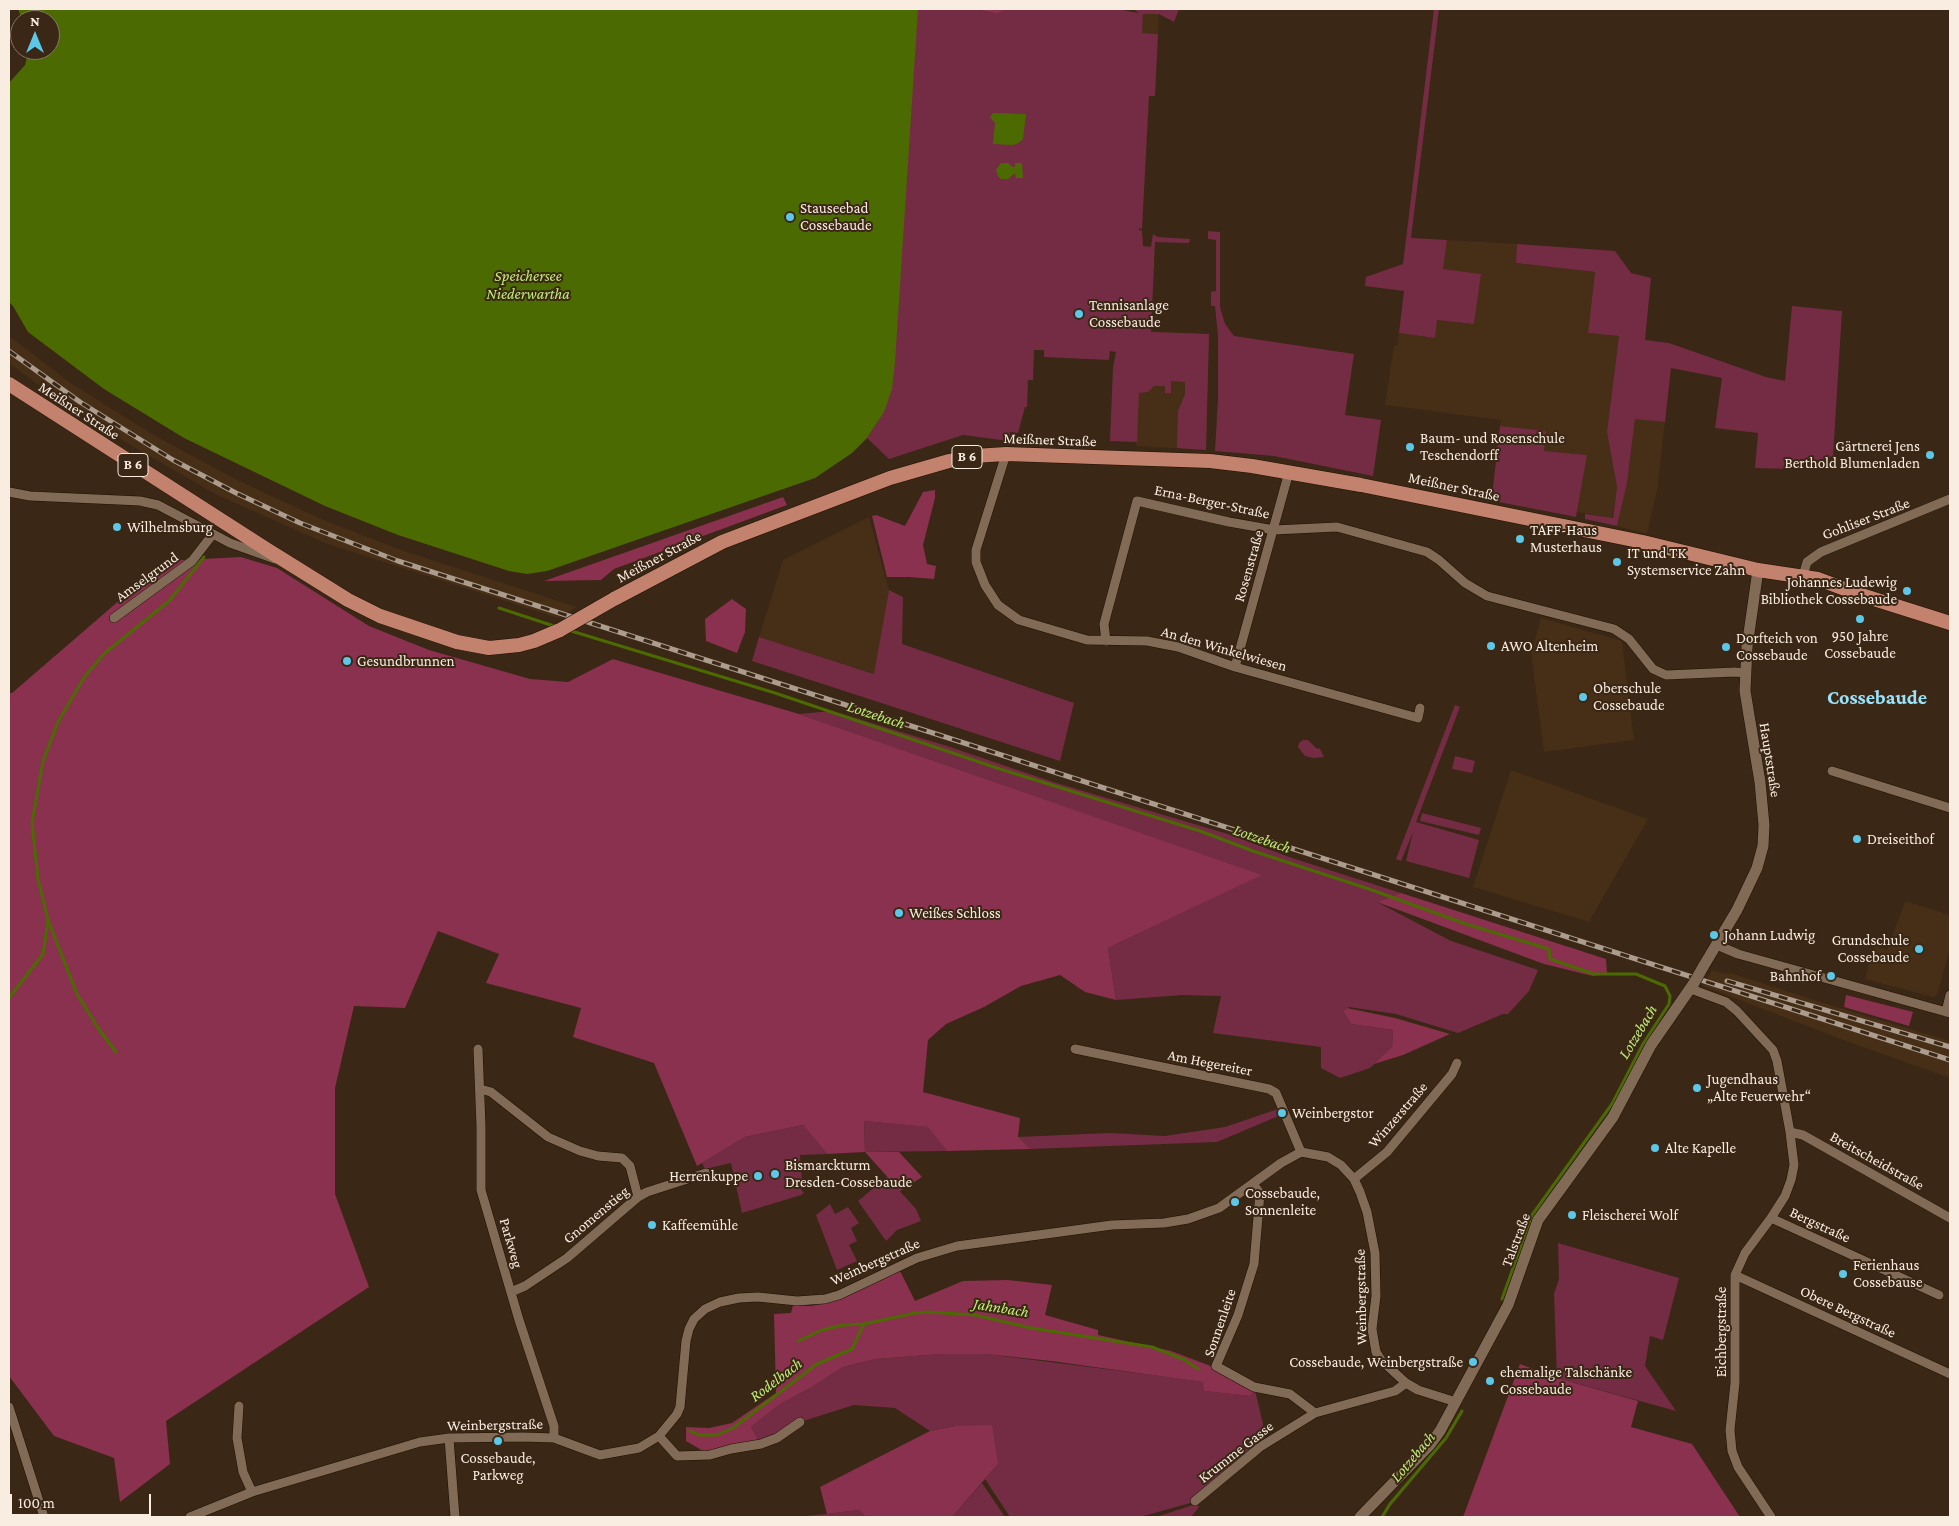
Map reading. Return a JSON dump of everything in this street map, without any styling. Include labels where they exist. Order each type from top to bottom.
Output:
[{"type":"main road","name":"Meißner Straße","points":[[9,384],[348,600],[380,616],[416,630],[466,644],[489,648],[519,645],[560,630],[722,542],[890,478],[949,461],[974,456],[1006,454],[1210,461],[1289,472],[1376,487],[1634,540],[1758,570]]},
{"type":"main road","name":"B 6","points":[[1758,570],[1818,579],[1858,594],[1950,623]]},
{"type":"street","name":"An den Winkelwiesen","points":[[1006,454],[976,550],[976,562],[985,585],[998,605],[1019,620],[1087,640],[1147,641],[1178,647],[1235,667],[1418,718],[1420,708]]},
{"type":"street","name":"Rosenstraße","points":[[1235,667],[1289,472]]},
{"type":"street","points":[[9,492],[35,496],[140,501],[158,505],[230,543],[273,559],[280,558]]},
{"type":"street","name":"Gohliser Straße","points":[[1803,576],[1807,562],[1821,552],[1950,499]]},
{"type":"street","name":"Erna-Berger-Straße","points":[[1106,641],[1104,624],[1137,501],[1274,530],[1337,528],[1427,552],[1439,560],[1465,584],[1487,596],[1614,629],[1629,639],[1653,669],[1666,675],[1745,673]]},
{"type":"street","name":"Amselgrund","points":[[114,618],[192,561],[213,534]]},
{"type":"street","name":"Hauptstraße","points":[[1717,945],[1737,910],[1753,876],[1763,846],[1764,824],[1760,782],[1748,709],[1745,673],[1758,570]]},
{"type":"street","points":[[1832,771],[1950,808]]},
{"type":"street","points":[[1717,945],[1738,954],[1948,1012],[1950,995]]},
{"type":"street","name":"Talstraße","points":[[1360,1517],[1429,1446],[1440,1432],[1508,1305],[1538,1220],[1614,1117],[1651,1045],[1692,986],[1717,945]]},
{"type":"street","name":"Eichbergstraße","points":[[1692,986],[1732,1006],[1755,1029],[1772,1050],[1777,1062],[1790,1132],[1794,1165],[1792,1180],[1785,1196],[1771,1218],[1744,1253],[1735,1275],[1735,1383],[1730,1430],[1732,1451],[1738,1467],[1770,1517]]},
{"type":"street","name":"Parkweg","points":[[478,1049],[481,1190],[554,1426],[554,1438]]},
{"type":"street","name":"Am Hegereiter","points":[[1075,1050],[1269,1089],[1276,1093],[1301,1152]]},
{"type":"street","name":"Winzerstraße","points":[[1354,1179],[1388,1152],[1452,1074],[1457,1063]]},
{"type":"street","points":[[480,1089],[491,1092],[548,1137],[580,1151],[598,1156],[622,1158],[630,1166],[638,1197]]},
{"type":"street","name":"Breitscheidstraße","points":[[1790,1132],[1803,1135],[1950,1218]]},
{"type":"street","name":"Weinbergstraße","points":[[190,1517],[252,1492],[410,1444],[449,1438],[523,1436],[554,1438],[600,1455],[638,1448],[659,1436],[672,1421],[680,1407],[686,1341],[689,1329],[694,1319],[705,1309],[720,1302],[758,1297],[796,1301],[824,1299],[839,1295],[917,1258],[956,1246],[1112,1225],[1176,1222],[1219,1208],[1281,1163],[1301,1152],[1328,1157],[1341,1165],[1354,1179],[1367,1212],[1375,1253],[1376,1289],[1372,1329],[1376,1352],[1381,1360],[1406,1383],[1418,1390],[1456,1402]]},
{"type":"street","name":"Gnomenstieg","points":[[511,1292],[525,1286],[567,1258],[638,1197],[706,1173]]},
{"type":"street","name":"Sonnenleite","points":[[1253,1184],[1260,1193],[1254,1264],[1238,1315],[1216,1366],[1254,1387],[1290,1394],[1315,1413]]},
{"type":"street","name":"Bergstraße","points":[[1771,1218],[1939,1295]]},
{"type":"street","name":"Obere Bergstraße","points":[[1735,1275],[1950,1374]]},
{"type":"street","name":"Krumme Gasse","points":[[1195,1501],[1260,1447],[1315,1413],[1395,1391],[1406,1383]]},
{"type":"street","points":[[239,1406],[237,1438],[243,1472],[252,1492]]},
{"type":"street","points":[[9,1407],[44,1517]]},
{"type":"street","points":[[659,1436],[677,1456],[710,1455],[731,1448],[761,1444],[778,1438],[800,1422]]},
{"type":"street","points":[[449,1438],[455,1517]]},
{"type":"shaded area","points":[[834,9],[976,9],[997,14],[1007,9],[1117,9],[1139,13],[1133,9],[1179,9],[1174,22],[1159,14],[1143,14],[1142,33],[1158,34],[1155,96],[1149,96],[1142,229],[1139,228],[1139,230],[1142,231],[1143,246],[1151,247],[1153,234],[1158,237],[1190,239],[1189,243],[1155,242],[1151,332],[1209,334],[1206,450],[1177,448],[1178,411],[1185,394],[1185,382],[1171,381],[1171,393],[1165,393],[1165,386],[1154,386],[1148,392],[1139,393],[1137,442],[1110,441],[1113,367],[1116,352],[1110,351],[1109,360],[1044,357],[1044,350],[1034,350],[1033,380],[1028,380],[1027,407],[1025,407],[1018,433],[1010,432],[1009,441],[963,435],[889,459],[867,438],[879,420]]},
{"type":"shaded area","points":[[976,9],[1007,9],[997,14]]},
{"type":"shaded area","points":[[1434,9],[1439,9],[1411,238],[1447,240],[1443,269],[1481,274],[1474,324],[1437,320],[1435,338],[1399,333],[1404,291],[1365,286],[1366,277],[1403,264]]},
{"type":"shaded area","points":[[1143,13],[1159,14],[1158,34],[1142,33]]},
{"type":"shaded area","points":[[1208,231],[1220,232],[1220,307],[1225,324],[1234,336],[1354,354],[1345,415],[1381,420],[1373,476],[1274,456],[1215,451],[1218,399],[1218,335],[1215,306],[1211,306],[1211,292],[1216,291],[1216,240],[1208,239]]},
{"type":"shaded area","points":[[1447,240],[1517,244],[1516,263],[1595,272],[1588,333],[1619,336],[1607,432],[1617,487],[1612,518],[1577,512],[1586,455],[1544,451],[1546,431],[1500,426],[1501,420],[1385,405],[1394,345],[1397,346],[1399,333],[1435,338],[1437,320],[1474,324],[1481,274],[1443,269]]},
{"type":"shaded area","points":[[1517,244],[1615,251],[1631,273],[1651,278],[1645,340],[1669,343],[1766,377],[1785,381],[1792,306],[1842,311],[1833,456],[1790,469],[1755,468],[1758,433],[1715,428],[1722,378],[1671,368],[1665,422],[1635,419],[1627,483],[1617,526],[1585,519],[1585,514],[1613,518],[1617,487],[1607,432],[1619,336],[1588,333],[1595,272],[1516,263]]},
{"type":"shaded area","points":[[1141,331],[1209,334],[1206,450],[1136,446]]},
{"type":"shaded area","points":[[9,336],[72,384],[152,434],[235,479],[321,519],[401,550],[577,607],[558,618],[325,543],[215,494],[127,443],[56,398],[9,363]]},
{"type":"shaded area","points":[[1635,418],[1665,422],[1657,491],[1647,534],[1617,526],[1627,483]]},
{"type":"shaded area","points":[[1500,426],[1546,431],[1544,451],[1587,455],[1576,517],[1499,502],[1500,498],[1492,496]]},
{"type":"shaded area","points":[[935,490],[935,498],[923,545],[927,564],[936,566],[934,579],[887,577],[872,516],[876,515],[905,526],[923,492]]},
{"type":"shaded area","points":[[783,497],[787,505],[614,569],[601,580],[544,581]]},
{"type":"shaded area","points":[[869,517],[889,590],[875,674],[759,637],[783,560]]},
{"type":"shaded area","points":[[241,557],[277,568],[369,626],[429,650],[530,679],[568,682],[613,659],[799,714],[1262,875],[1108,948],[1116,1000],[1085,992],[1060,975],[1021,986],[984,1007],[946,1024],[928,1040],[923,1092],[1020,1118],[1018,1137],[1030,1149],[947,1151],[928,1127],[864,1121],[865,1152],[827,1154],[803,1125],[745,1137],[697,1166],[654,1063],[573,1037],[581,1008],[486,983],[499,954],[438,931],[405,1008],[354,1006],[335,1088],[335,1194],[369,1287],[166,1421],[170,1464],[120,1502],[114,1458],[54,1436],[9,1376],[9,693],[12,693],[165,561]]},
{"type":"shaded area","points":[[889,590],[903,597],[902,644],[1074,703],[1060,761],[752,661],[759,637],[874,674]]},
{"type":"shaded area","points":[[732,599],[746,609],[745,632],[737,653],[706,641],[705,619]]},
{"type":"shaded area","name":"Oberschule Cossebaude","points":[[1541,618],[1622,641],[1634,740],[1544,752],[1531,653]]},
{"type":"shaded area","points":[[1455,705],[1460,707],[1416,822],[1479,840],[1469,878],[1406,861],[1413,832],[1401,861],[1396,859]]},
{"type":"shaded area","points":[[832,711],[947,746],[1053,782],[1231,835],[1289,857],[1401,893],[1377,902],[1451,941],[1538,970],[1529,991],[1508,1014],[1503,1014],[1458,1033],[1396,1014],[1349,1007],[1343,1011],[1351,1024],[1393,1030],[1392,1047],[1370,1068],[1340,1078],[1321,1068],[1321,1047],[1213,1033],[1221,996],[1182,995],[1116,1000],[1108,948],[1261,875],[799,714]]},
{"type":"shaded area","points":[[1303,740],[1308,740],[1316,748],[1320,749],[1324,757],[1313,758],[1305,756],[1298,747],[1299,743]]},
{"type":"shaded area","points":[[1455,756],[1475,761],[1472,773],[1452,769]]},
{"type":"shaded area","points":[[1511,770],[1648,819],[1589,922],[1473,887]]},
{"type":"shaded area","points":[[1422,813],[1481,828],[1479,835],[1420,821]]},
{"type":"shaded area","points":[[1401,893],[1606,959],[1607,973],[1593,976],[1544,964],[1377,902]]},
{"type":"shaded area","name":"Grundschule Cossebaude","points":[[1905,901],[1950,915],[1950,949],[1937,995],[1933,997],[1865,979],[1874,946],[1887,950]]},
{"type":"shaded area","points":[[1712,970],[1725,974],[1731,973],[1950,1041],[1950,1078],[1846,1041],[1703,986]]},
{"type":"shaded area","points":[[1846,995],[1913,1012],[1909,1026],[1844,1007]]},
{"type":"shaded area","points":[[1347,1008],[1395,1018],[1450,1034],[1403,1055],[1374,1064],[1392,1047],[1393,1030],[1351,1024],[1343,1011]]},
{"type":"shaded area","points":[[1278,1109],[1281,1115],[1217,1142],[1030,1149],[1017,1137],[1110,1133],[1165,1136],[1225,1127]]},
{"type":"shaded area","points":[[864,1121],[929,1127],[947,1151],[865,1152]]},
{"type":"shaded area","points":[[803,1125],[827,1154],[800,1155],[802,1181],[800,1188],[804,1193],[801,1195],[742,1213],[731,1163],[705,1169],[702,1163],[745,1137]]},
{"type":"shaded area","points":[[865,1152],[899,1152],[922,1177],[900,1191]]},
{"type":"shaded area","points":[[887,1177],[916,1209],[921,1221],[897,1230],[886,1241],[858,1201]]},
{"type":"shaded area","points":[[830,1204],[835,1214],[848,1207],[859,1223],[851,1228],[857,1241],[849,1245],[857,1261],[837,1270],[816,1215]]},
{"type":"shaded area","points":[[1558,1243],[1679,1278],[1663,1340],[1650,1336],[1645,1366],[1676,1411],[1557,1378],[1554,1294],[1559,1279]]},
{"type":"shaded area","points":[[900,1271],[915,1301],[963,1281],[1008,1280],[1052,1285],[1045,1315],[1098,1330],[1098,1335],[1171,1351],[1208,1365],[1255,1390],[1250,1396],[1204,1391],[1203,1382],[986,1354],[941,1354],[876,1359],[843,1367],[812,1387],[780,1404],[751,1427],[761,1444],[710,1455],[686,1441],[686,1427],[709,1428],[732,1423],[776,1393],[774,1314],[791,1313],[793,1305],[812,1306],[840,1299]]},
{"type":"shaded area","points":[[941,1354],[986,1354],[1203,1382],[1205,1391],[1250,1396],[1255,1390],[1263,1424],[1260,1447],[1195,1502],[1199,1507],[1191,1517],[1156,1517],[1193,1505],[1194,1502],[1140,1517],[1010,1517],[985,1479],[998,1464],[956,1426],[930,1431],[895,1408],[854,1405],[800,1422],[761,1444],[751,1427],[780,1404],[812,1387],[843,1367],[876,1359]]},
{"type":"shaded area","points":[[1520,1364],[1557,1378],[1638,1401],[1631,1427],[1692,1444],[1740,1517],[1463,1517]]},
{"type":"shaded area","points":[[992,1425],[998,1464],[952,1517],[866,1517],[859,1510],[827,1514],[820,1487],[930,1431],[956,1426]]},
{"type":"shaded area","points":[[982,1483],[1005,1517],[952,1517]]},
{"type":"shaded area","points":[[859,1510],[866,1517],[795,1517],[827,1514]]},
{"type":"water","name":"Speichersee Niederwartha","points":[[918,9],[895,362],[892,389],[884,412],[867,438],[852,453],[815,478],[547,571],[527,574],[509,571],[398,535],[325,506],[184,438],[104,389],[28,332],[9,302],[9,83],[25,65],[26,60],[60,60],[60,10],[18,10]]},
{"type":"water","points":[[993,113],[1026,114],[1023,139],[1017,144],[1012,145],[993,144],[995,123],[990,117]]},
{"type":"water","points":[[1001,163],[1008,163],[1015,167],[1015,163],[1022,163],[1023,178],[1016,178],[1015,173],[1008,179],[1001,179],[996,170]]},
{"type":"waterway","points":[[9,998],[43,954],[48,920],[38,879],[32,823],[43,761],[58,722],[85,676],[105,653],[169,601],[204,557]]},
{"type":"waterway","name":"Lotzebach","points":[[499,608],[557,627]]},
{"type":"waterway","name":"Lotzebach","points":[[568,630],[775,693],[1000,769],[1200,831],[1466,924],[1549,949],[1550,959],[1594,974],[1636,974],[1665,986],[1670,996],[1669,1004],[1643,1044],[1612,1104],[1532,1215],[1502,1299]]},
{"type":"waterway","points":[[48,920],[77,994],[98,1028],[116,1052]]},
{"type":"waterway","name":"Jahnbach","points":[[798,1341],[822,1330],[843,1325],[864,1324],[915,1313],[975,1315],[1031,1328],[1152,1347],[1185,1360],[1198,1369]]},
{"type":"waterway","name":"Rodelbach","points":[[690,1431],[699,1435],[717,1435],[733,1428],[817,1364],[852,1349],[864,1324]]},
{"type":"waterway","name":"Lotzebach","points":[[1382,1517],[1390,1504],[1446,1438],[1462,1411]]},
{"type":"railway","points":[[9,351],[80,402],[173,460],[236,493],[300,523],[398,561],[1950,1060]]},
{"type":"railway","points":[[1727,981],[1950,1047]]},
{"type":"place","name":"Stauseebad Cossebaude","points":[[790,217]]},
{"type":"place","name":"Tennisanlage Cossebaude","points":[[1079,314]]},
{"type":"place","name":"Baum- und Rosenschule Teschendorff","points":[[1410,447]]},
{"type":"place","name":"Gärtnerei Jens Berthold Blumenladen","points":[[1930,455]]},
{"type":"place","name":"Wilhelmsburg","points":[[117,527]]},
{"type":"place","name":"TAFF-Haus Musterhaus","points":[[1520,539]]},
{"type":"place","name":"IT und TK Systemservice Zahn","points":[[1617,562]]},
{"type":"place","name":"Johannes Ludewig Bibliothek Cossebaude","points":[[1907,591]]},
{"type":"place","name":"950 Jahre Cossebaude","points":[[1860,619]]},
{"type":"place","name":"AWO Altenheim","points":[[1491,646]]},
{"type":"place","name":"Dorfteich von Cossebaude","points":[[1726,647]]},
{"type":"place","name":"Gesundbrunnen","points":[[347,661]]},
{"type":"place","name":"Oberschule Cossebaude","points":[[1583,697]]},
{"type":"place","name":"Dreiseithof","points":[[1857,839]]},
{"type":"place","name":"Weißes Schloss","points":[[899,913]]},
{"type":"place","name":"Johann Ludwig","points":[[1714,935]]},
{"type":"place","name":"Grundschule Cossebaude","points":[[1919,949]]},
{"type":"place","name":"Bahnhof","points":[[1831,976]]},
{"type":"place","name":"Jugendhaus „Alte Feuerwehr“","points":[[1697,1088]]},
{"type":"place","name":"Weinbergstor","points":[[1282,1113]]},
{"type":"place","name":"Alte Kapelle","points":[[1655,1148]]},
{"type":"place","name":"Bismarckturm Dresden-Cossebaude","points":[[775,1174]]},
{"type":"place","name":"Herrenkuppe","points":[[758,1176]]},
{"type":"place","name":"Cossebaude, Sonnenleite","points":[[1235,1202]]},
{"type":"place","name":"Fleischerei Wolf","points":[[1572,1215]]},
{"type":"place","name":"Kaffeemühle","points":[[652,1225]]},
{"type":"place","name":"Ferienhaus Cossebause","points":[[1843,1274]]},
{"type":"place","name":"Cossebaude, Weinbergstraße","points":[[1473,1362]]},
{"type":"place","name":"ehemalige Talschänke Cossebaude","points":[[1490,1381]]},
{"type":"place","name":"Cossebaude, Parkweg","points":[[498,1441]]},
{"type":"district","name":"Cossebaude","points":[[1877,698]]}]
